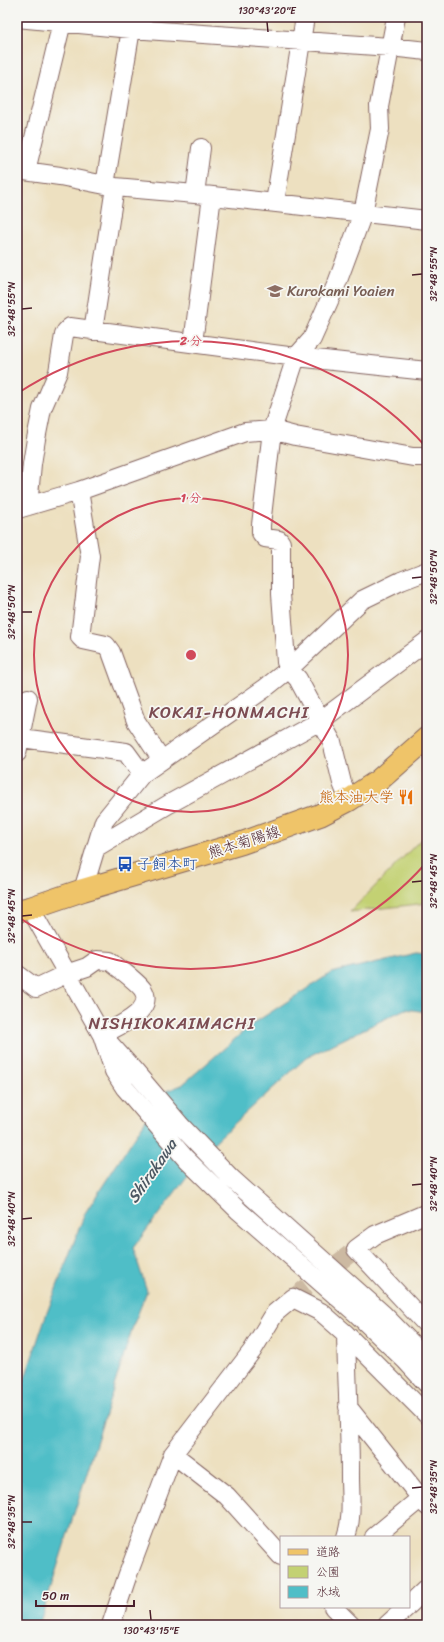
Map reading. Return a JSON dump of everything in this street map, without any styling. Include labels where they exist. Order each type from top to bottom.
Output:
[{"type":"main road","name":"熊本菊陽線","points":[[24,910],[83,890],[187,860],[276,832],[320,815],[349,800],[378,781],[427,738]]},
{"type":"street","points":[[275,202],[305,17]]},
{"type":"street","points":[[349,800],[342,783],[332,742],[298,679],[289,669],[284,652],[281,594],[282,542],[279,540],[265,538],[261,533],[262,510],[272,430],[296,356],[312,339],[337,283],[363,213],[380,129],[379,106],[396,17]]},
{"type":"street","points":[[17,18],[131,29],[390,47],[427,52]]},
{"type":"street","points":[[50,20],[22,171],[110,186],[275,202],[427,220]]},
{"type":"street","points":[[93,331],[110,186],[131,29]]},
{"type":"street","points":[[193,343],[204,195],[201,148]]},
{"type":"street","points":[[427,371],[70,327],[64,335],[58,372],[42,409],[22,507],[80,491],[245,432],[272,430],[295,436],[413,457],[427,457]]},
{"type":"street","points":[[80,491],[90,556],[80,637],[83,640],[106,645],[111,652],[136,721],[161,759]]},
{"type":"street","points":[[83,890],[104,821],[142,774],[161,759],[217,723],[264,689],[289,669],[362,600],[401,581],[427,571]]},
{"type":"street","points":[[97,846],[169,804],[320,721],[427,641]]},
{"type":"street","points":[[28,698],[19,746],[126,752],[142,774]]},
{"type":"street","points":[[24,910],[66,974],[102,1035],[181,1126],[231,1178],[384,1315],[427,1359]]},
{"type":"street","points":[[17,974],[36,988],[66,974],[87,967],[97,960],[110,961],[142,989],[145,995],[145,1004],[140,1012],[102,1035]]},
{"type":"street","points":[[102,1035],[114,1071],[125,1088],[186,1159],[240,1211],[405,1360],[427,1384]]},
{"type":"street","points":[[427,1213],[375,1235],[356,1249],[427,1325]]},
{"type":"street","points":[[112,1625],[127,1577],[173,1454],[252,1351],[275,1313],[293,1298],[321,1312],[346,1334],[427,1415]]},
{"type":"street","points":[[346,1334],[350,1441],[350,1524],[346,1536]]},
{"type":"street","points":[[348,1407],[424,1502],[375,1536]]},
{"type":"street","points":[[173,1454],[227,1496],[280,1555]]},
{"type":"street","points":[[410,1604],[427,1588]]},
{"type":"street","points":[[334,1608],[351,1625]]},
{"type":"street","points":[[387,1625],[406,1608]]},
{"type":"green space","points":[[427,833],[427,903],[350,912]]},
{"type":"water","name":"Shirakawa","points":[[416,953],[427,954],[427,1012],[405,1009],[307,1057],[210,1146],[133,1248],[147,1291],[133,1326],[39,1625],[17,1625],[17,1402],[45,1318],[85,1213],[164,1092],[182,1085],[251,1025],[331,973]]},
{"type":"tunnel","points":[[293,1298],[356,1249]]},
{"type":"place","name":"Kurokami Yoaien","points":[[275,291]]},
{"type":"place","name":"熊本油大学","points":[[406,797]]},
{"type":"place","name":"子飼本町","points":[[125,864]]},
{"type":"district","name":"KOKAI-HONMACHI","points":[[229,712]]},
{"type":"district","name":"NISHIKOKAIMACHI","points":[[172,1023]]}]
